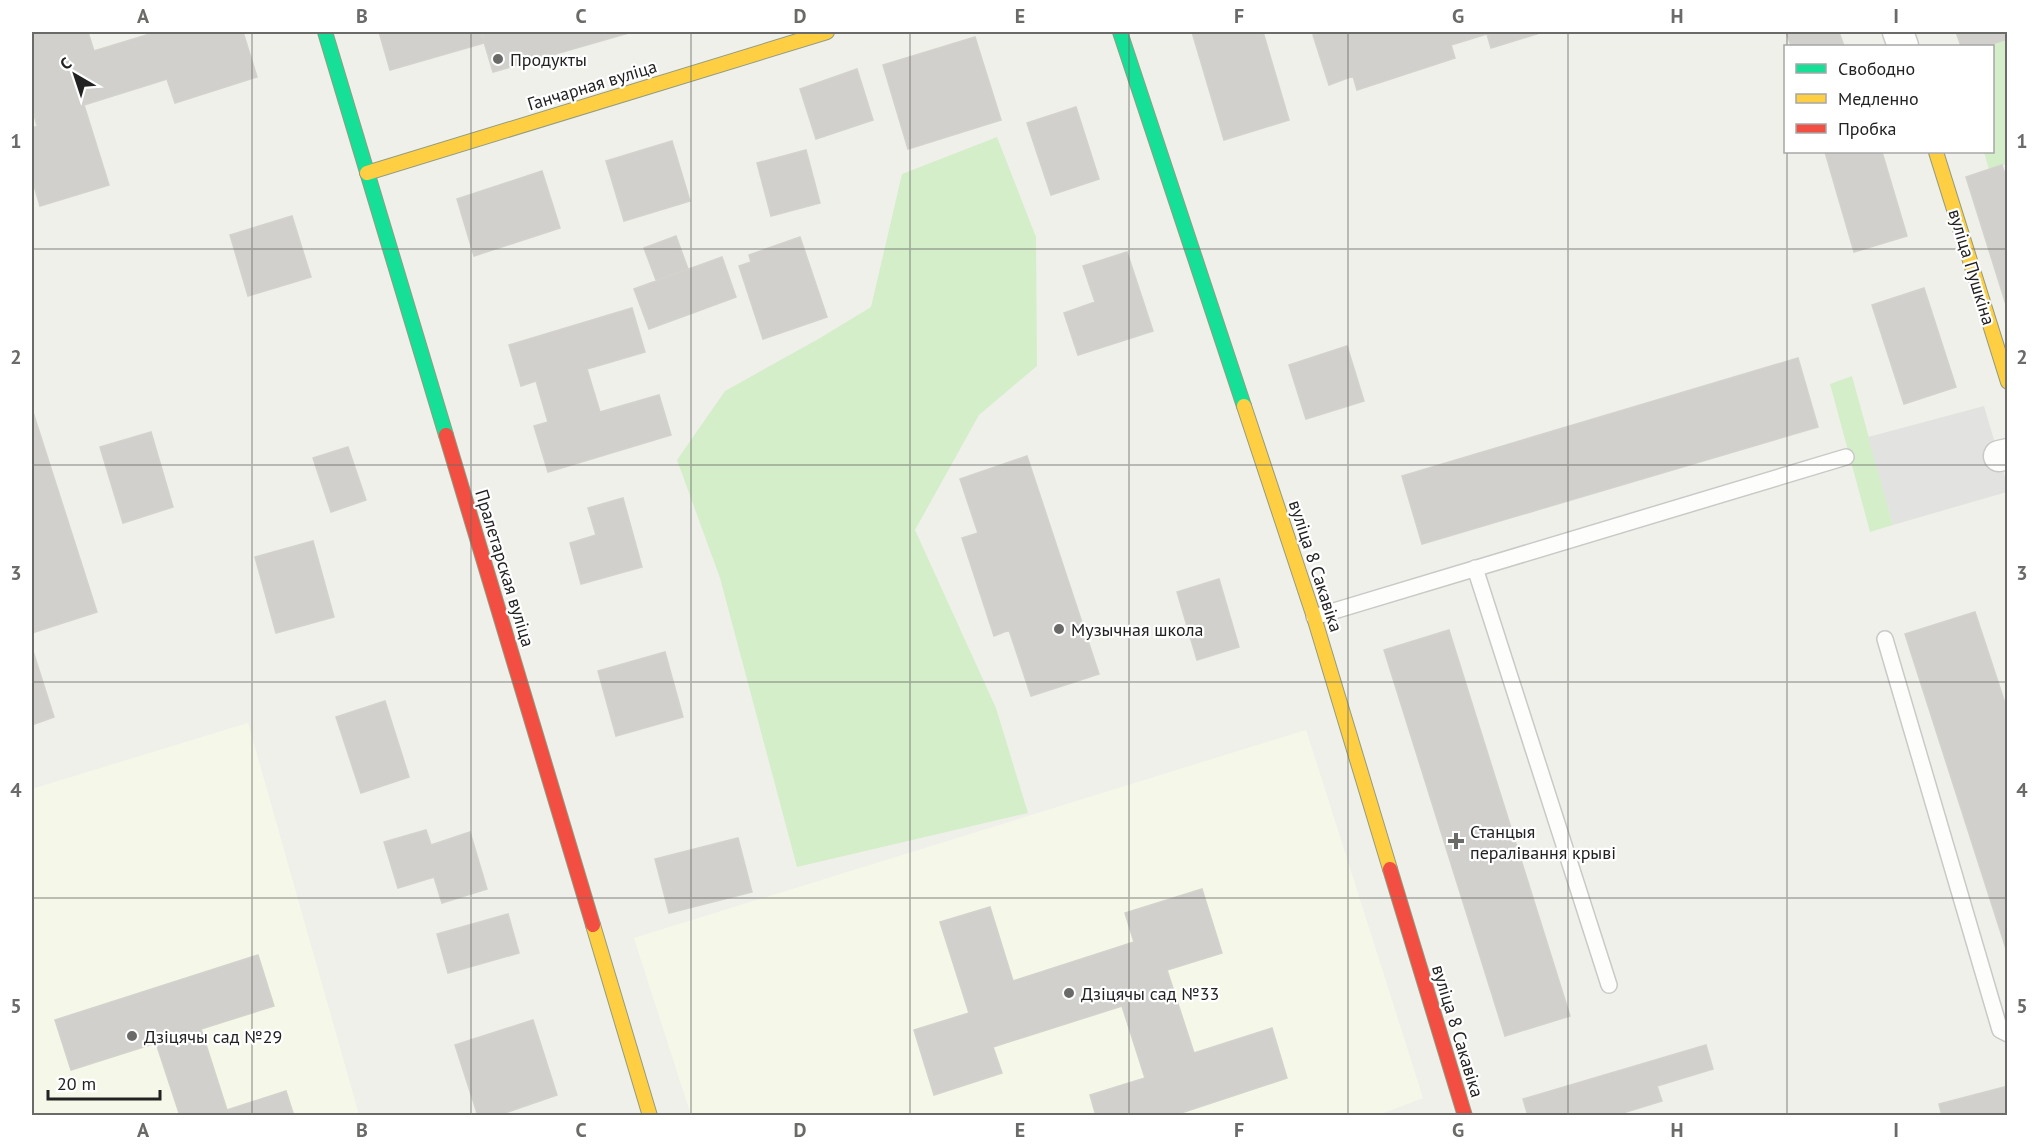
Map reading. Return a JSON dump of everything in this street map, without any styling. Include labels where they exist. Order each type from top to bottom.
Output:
[{"type":"street","name":"Пралетарская вуліца","points":[[325,32],[651,1116]]},
{"type":"street","name":"Ганчарная вуліца","points":[[367,173],[827,32]]},
{"type":"street","name":"вуліца 8 Сакавіка","points":[[1120,32],[1314,617],[1465,1116]]},
{"type":"street","name":"вуліца Пушкіна","points":[[1936,153],[2007,382]]},
{"type":"lane","points":[[1314,617],[1846,457]]},
{"type":"lane","points":[[1475,568],[1609,986]]},
{"type":"lane","points":[[1885,639],[2000,1030],[2007,1034]]},
{"type":"shaded area","points":[[1984,406],[2007,484],[2007,492],[1893,525],[1868,437]]},
{"type":"shaded area","points":[[248,723],[359,1115],[32,1116],[32,789]]},
{"type":"shaded area","points":[[1306,730],[1423,1098],[1375,1116],[691,1115],[634,938]]},
{"type":"green space","points":[[2007,39],[2007,164],[1989,170],[1984,153],[1994,153],[1994,45],[1989,45]]},
{"type":"green space","points":[[997,137],[1036,237],[1037,366],[979,415],[915,530],[996,708],[1028,813],[797,867],[720,578],[677,460],[725,391],[871,307],[902,174]]},
{"type":"green space","points":[[1852,376],[1893,525],[1870,532],[1830,384]]},
{"type":"building","points":[[32,32],[88,32],[94,51],[153,32],[243,32],[257,77],[175,103],[167,79],[84,105],[109,185],[40,206],[32,179],[32,128],[37,126],[32,107]]},
{"type":"building","points":[[379,32],[481,32],[484,43],[390,70]]},
{"type":"building","points":[[481,32],[632,32],[493,72]]},
{"type":"building","points":[[1192,32],[1263,32],[1289,120],[1224,140]]},
{"type":"building","points":[[1324,32],[1543,32],[1491,48],[1487,34],[1451,45],[1455,58],[1357,90],[1353,76],[1329,85],[1313,35]]},
{"type":"building","points":[[1786,32],[1839,32],[1844,45],[1791,45]]},
{"type":"building","points":[[1956,32],[2008,32],[2008,39],[1989,45],[1961,45]]},
{"type":"building","points":[[975,37],[1001,120],[908,149],[883,65]]},
{"type":"building","points":[[857,69],[873,120],[816,139],[800,89]]},
{"type":"building","points":[[1076,107],[1099,179],[1051,195],[1027,123]]},
{"type":"building","points":[[672,141],[690,201],[624,221],[606,161]]},
{"type":"building","points":[[806,150],[820,203],[771,216],[757,163]]},
{"type":"building","points":[[1825,153],[1882,153],[1907,236],[1854,252]]},
{"type":"building","points":[[2002,165],[2008,183],[2008,311],[1966,177]]},
{"type":"building","points":[[542,171],[560,228],[474,256],[457,199]]},
{"type":"building","points":[[292,216],[311,277],[248,296],[230,235]]},
{"type":"building","points":[[676,236],[688,269],[656,280],[644,248]]},
{"type":"building","points":[[800,237],[827,317],[763,339],[739,266],[751,262],[749,255]]},
{"type":"building","points":[[1127,252],[1153,331],[1078,355],[1064,313],[1095,302],[1083,266]]},
{"type":"building","points":[[722,257],[736,297],[649,329],[634,289]]},
{"type":"building","points":[[1924,288],[1956,387],[1904,404],[1872,305]]},
{"type":"building","points":[[632,308],[645,352],[587,369],[600,412],[659,395],[671,435],[548,472],[534,426],[548,422],[536,381],[521,386],[509,345]]},
{"type":"building","points":[[1347,346],[1364,401],[1306,419],[1289,365]]},
{"type":"building","points":[[1798,358],[1818,427],[1422,544],[1402,476]]},
{"type":"building","points":[[32,409],[97,612],[32,633]]},
{"type":"building","points":[[151,432],[173,507],[123,523],[100,447]]},
{"type":"building","points":[[348,447],[366,500],[331,512],[313,458]]},
{"type":"building","points":[[1027,456],[1099,674],[1031,696],[1009,630],[994,636],[962,538],[978,533],[960,479]]},
{"type":"building","points":[[623,498],[642,567],[581,584],[570,543],[596,535],[588,508]]},
{"type":"building","points":[[313,541],[334,617],[276,633],[255,557]]},
{"type":"building","points":[[1219,579],[1239,647],[1197,660],[1177,592]]},
{"type":"building","points":[[1975,612],[2008,712],[2008,955],[1905,634]]},
{"type":"building","points":[[1449,630],[1570,1016],[1505,1036],[1384,650]]},
{"type":"building","points":[[32,648],[54,717],[32,725]]},
{"type":"building","points":[[665,652],[683,717],[616,736],[598,671]]},
{"type":"building","points":[[385,701],[409,777],[361,793],[336,717]]},
{"type":"building","points":[[426,830],[431,845],[470,832],[487,889],[442,903],[434,877],[398,888],[384,842]]},
{"type":"building","points":[[738,838],[752,892],[669,913],[655,859]]},
{"type":"building","name":"Дзіцячы сад №33","points":[[1202,889],[1222,953],[1167,970],[1194,1053],[1272,1028],[1287,1078],[1172,1116],[1096,1116],[1090,1095],[1145,1078],[1122,1006],[993,1047],[1002,1073],[934,1095],[914,1030],[969,1013],[940,922],[990,907],[1013,981],[1134,942],[1125,913]]},
{"type":"building","points":[[508,914],[519,953],[448,973],[437,934]]},
{"type":"building","name":"Дзіцячы сад №29","points":[[258,955],[274,1006],[201,1029],[227,1110],[286,1091],[294,1116],[180,1116],[156,1043],[71,1070],[55,1020]]},
{"type":"building","points":[[533,1020],[557,1095],[496,1116],[478,1116],[455,1045]]},
{"type":"building","points":[[1706,1045],[1713,1069],[1657,1086],[1662,1101],[1613,1116],[1528,1116],[1523,1099]]},
{"type":"building","points":[[2008,1086],[2008,1116],[1942,1116],[1939,1104]]},
{"type":"traffic: fast","points":[[325,32],[446,435]]},
{"type":"traffic: fast","points":[[1120,32],[1244,406]]},
{"type":"traffic: slow","points":[[367,173],[827,32]]},
{"type":"traffic: slow","points":[[1936,153],[2008,382]]},
{"type":"traffic: slow","points":[[1244,406],[1314,617],[1390,869]]},
{"type":"traffic: slow","points":[[593,925],[650,1116]]},
{"type":"traffic: jam","points":[[446,435],[593,925]]},
{"type":"traffic: jam","points":[[1390,869],[1465,1116]]},
{"type":"place","name":"Продукты","points":[[498,59]]},
{"type":"place","name":"Музычная школа","points":[[1059,629]]},
{"type":"place","name":"Станцыя пералівання крыві","points":[[1456,841]]},
{"type":"place","name":"Дзіцячы сад №33","points":[[1069,993]]},
{"type":"place","name":"Дзіцячы сад №29","points":[[132,1036]]}]
